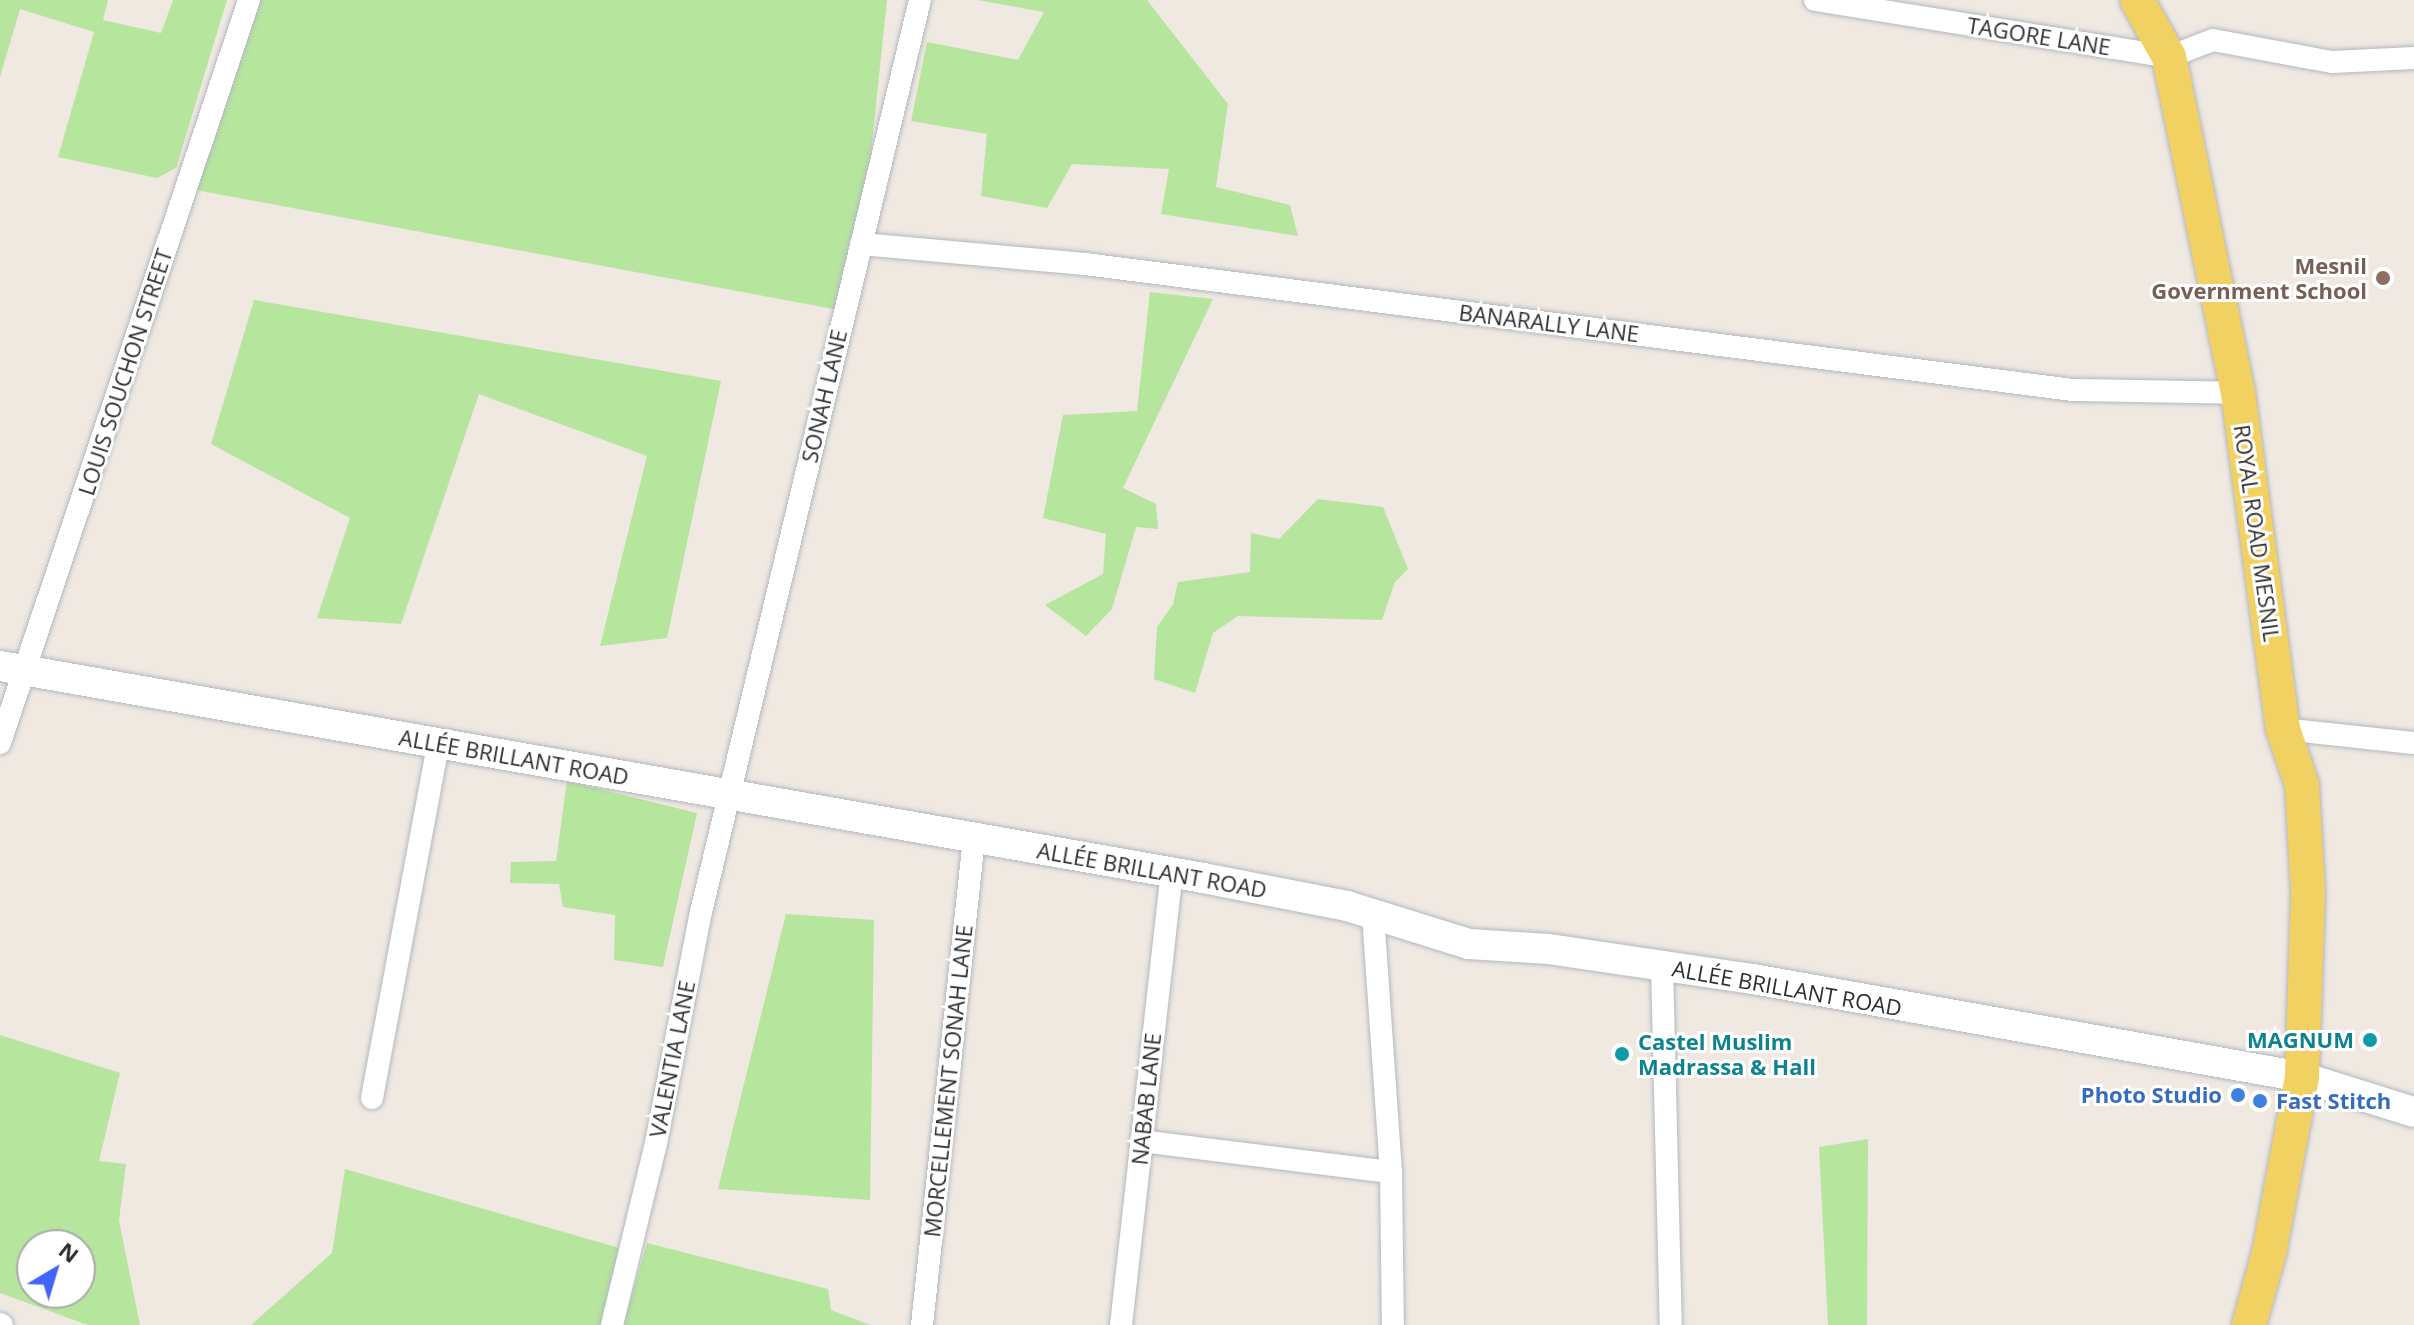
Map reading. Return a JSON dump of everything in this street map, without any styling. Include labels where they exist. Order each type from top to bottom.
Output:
[{"type":"main road","name":"ROYAL ROAD MESNIL","points":[[2137,0],[2169,57],[2238,393],[2283,729],[2302,785],[2307,863],[2302,1077],[2269,1253],[2249,1325]]},
{"type":"main road","name":"ALLÉE BRILLANT ROAD","points":[[12,668],[728,799],[974,837],[1172,873],[1373,914],[1469,944],[1549,949],[1662,966],[2302,1077],[2414,1112]]},
{"type":"street","name":"LOUIS SOUCHON STREET","points":[[0,743],[12,668],[249,0]]},
{"type":"street","name":"SONAH LANE","points":[[728,799],[920,0]]},
{"type":"street","name":"TAGORE LANE","points":[[1815,0],[2169,57]]},
{"type":"street","points":[[2169,57],[2213,40],[2332,62],[2414,58]]},
{"type":"street","name":"BANARALLY LANE","points":[[861,244],[1085,264],[2073,390],[2238,393]]},
{"type":"street","points":[[2283,729],[2414,743]]},
{"type":"street","points":[[372,1098],[438,745]]},
{"type":"street","name":"VALENTIA LANE","points":[[612,1325],[656,1143],[701,912],[728,799]]},
{"type":"street","name":"MORCELLEMENT SONAH LANE","points":[[922,1325],[974,837]]},
{"type":"street","name":"NABAB LANE","points":[[1121,1325],[1172,873]]},
{"type":"street","points":[[1373,914],[1391,1172],[1393,1325]]},
{"type":"street","points":[[1662,966],[1671,1325]]},
{"type":"street","points":[[1141,1141],[1391,1172]]},
{"type":"green space","points":[[0,0],[108,0],[103,20],[161,33],[173,0],[227,0],[176,168],[157,178],[58,157],[94,32],[20,9],[0,77]]},
{"type":"green space","points":[[247,0],[887,0],[862,238],[839,310],[185,188]]},
{"type":"green space","points":[[977,0],[1147,0],[1228,104],[1216,187],[1290,205],[1298,236],[1161,214],[1169,169],[1072,164],[1047,208],[981,196],[987,134],[911,121],[927,42],[1018,60],[1044,12]]},
{"type":"green space","points":[[1150,292],[1213,299],[1123,488],[1156,504],[1158,529],[1136,527],[1112,609],[1086,636],[1045,605],[1103,574],[1106,534],[1043,518],[1063,415],[1137,411]]},
{"type":"green space","points":[[254,300],[721,381],[667,638],[600,646],[647,456],[479,394],[401,624],[317,618],[350,518],[211,444]]},
{"type":"green space","points":[[1318,499],[1383,507],[1408,569],[1395,582],[1382,620],[1238,616],[1213,633],[1195,693],[1154,679],[1157,627],[1173,604],[1178,582],[1250,572],[1251,533],[1279,539]]},
{"type":"green space","points":[[567,781],[697,813],[663,967],[614,960],[615,915],[563,907],[559,884],[510,883],[511,862],[556,861]]},
{"type":"green space","points":[[786,914],[874,920],[870,1200],[718,1189]]},
{"type":"green space","points":[[0,1035],[120,1073],[99,1161],[126,1164],[119,1220],[140,1325],[88,1325],[44,1309],[96,1309],[96,1229],[16,1229],[16,1299],[0,1293]]},
{"type":"green space","points":[[1868,1139],[1867,1325],[1828,1325],[1819,1147]]},
{"type":"green space","points":[[345,1169],[630,1251],[613,1325],[251,1325],[332,1253]]},
{"type":"green space","points":[[647,1243],[828,1289],[831,1310],[870,1325],[623,1325]]},
{"type":"place","name":"Mesnil Government School","points":[[2383,278]]},
{"type":"place","name":"MAGNUM","points":[[2370,1040]]},
{"type":"place","name":"Castel Muslim Madrassa & Hall","points":[[1622,1054]]},
{"type":"place","name":"Photo Studio","points":[[2238,1095]]},
{"type":"place","name":"Fast Stitch","points":[[2260,1101]]}]
